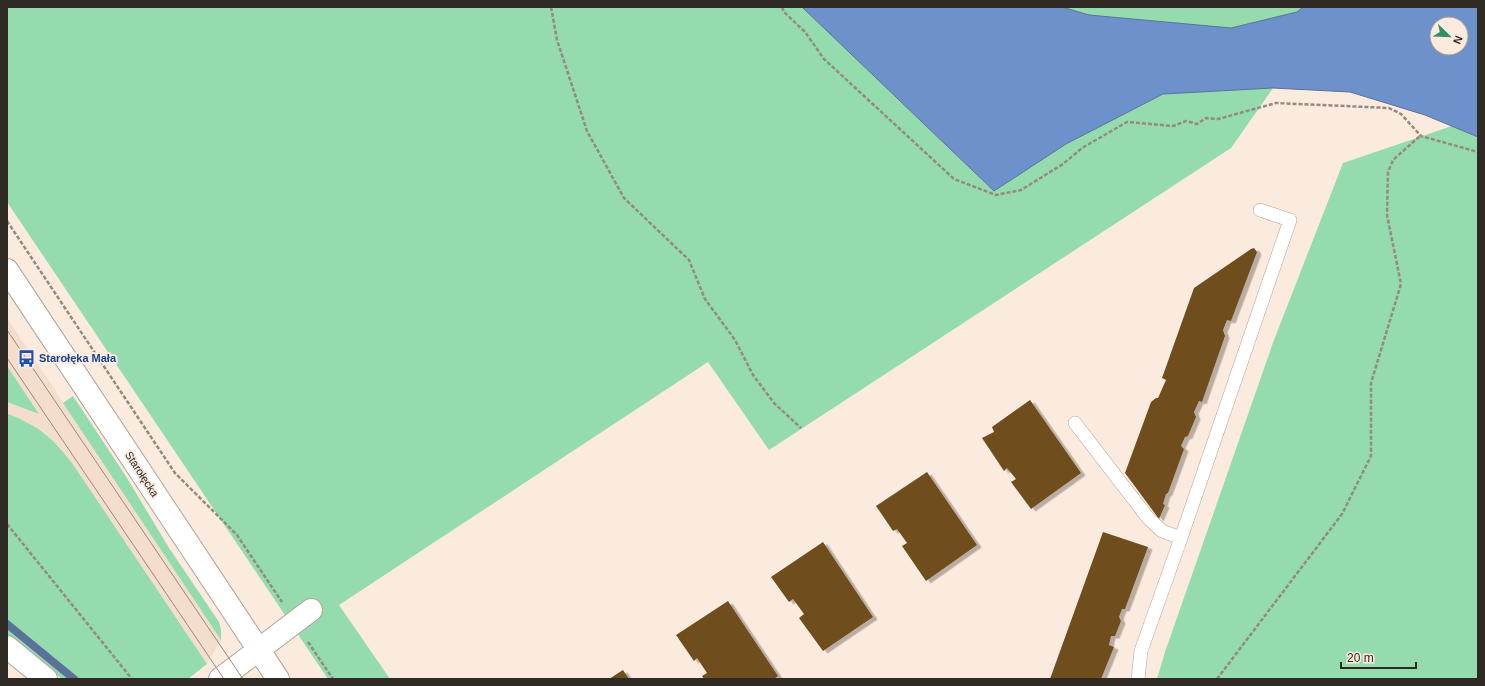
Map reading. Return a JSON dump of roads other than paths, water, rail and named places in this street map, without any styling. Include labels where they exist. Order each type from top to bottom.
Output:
[{"type":"street","name":"Starołęcka","points":[[7,270],[278,679]]},
{"type":"street","points":[[220,679],[303,616]]},
{"type":"street","points":[[7,647],[46,679]]},
{"type":"lane","points":[[1138,679],[1140,651],[1181,538],[1290,220],[1260,210]]},
{"type":"lane","points":[[1075,423],[1148,518],[1162,531],[1181,538]]},
{"type":"water","points":[[802,7],[1062,7],[1089,15],[1231,28],[1297,12],[1303,7],[1478,7],[1478,137],[1425,115],[1350,92],[1273,88],[1163,94],[1066,144],[994,191]]},
{"type":"waterway","points":[[7,624],[74,679]]},
{"type":"tram line","points":[[7,330],[243,679]]},
{"type":"tram line","points":[[7,358],[224,679]]},
{"type":"place","name":"Starołęka Mała","points":[[26,358]]}]
